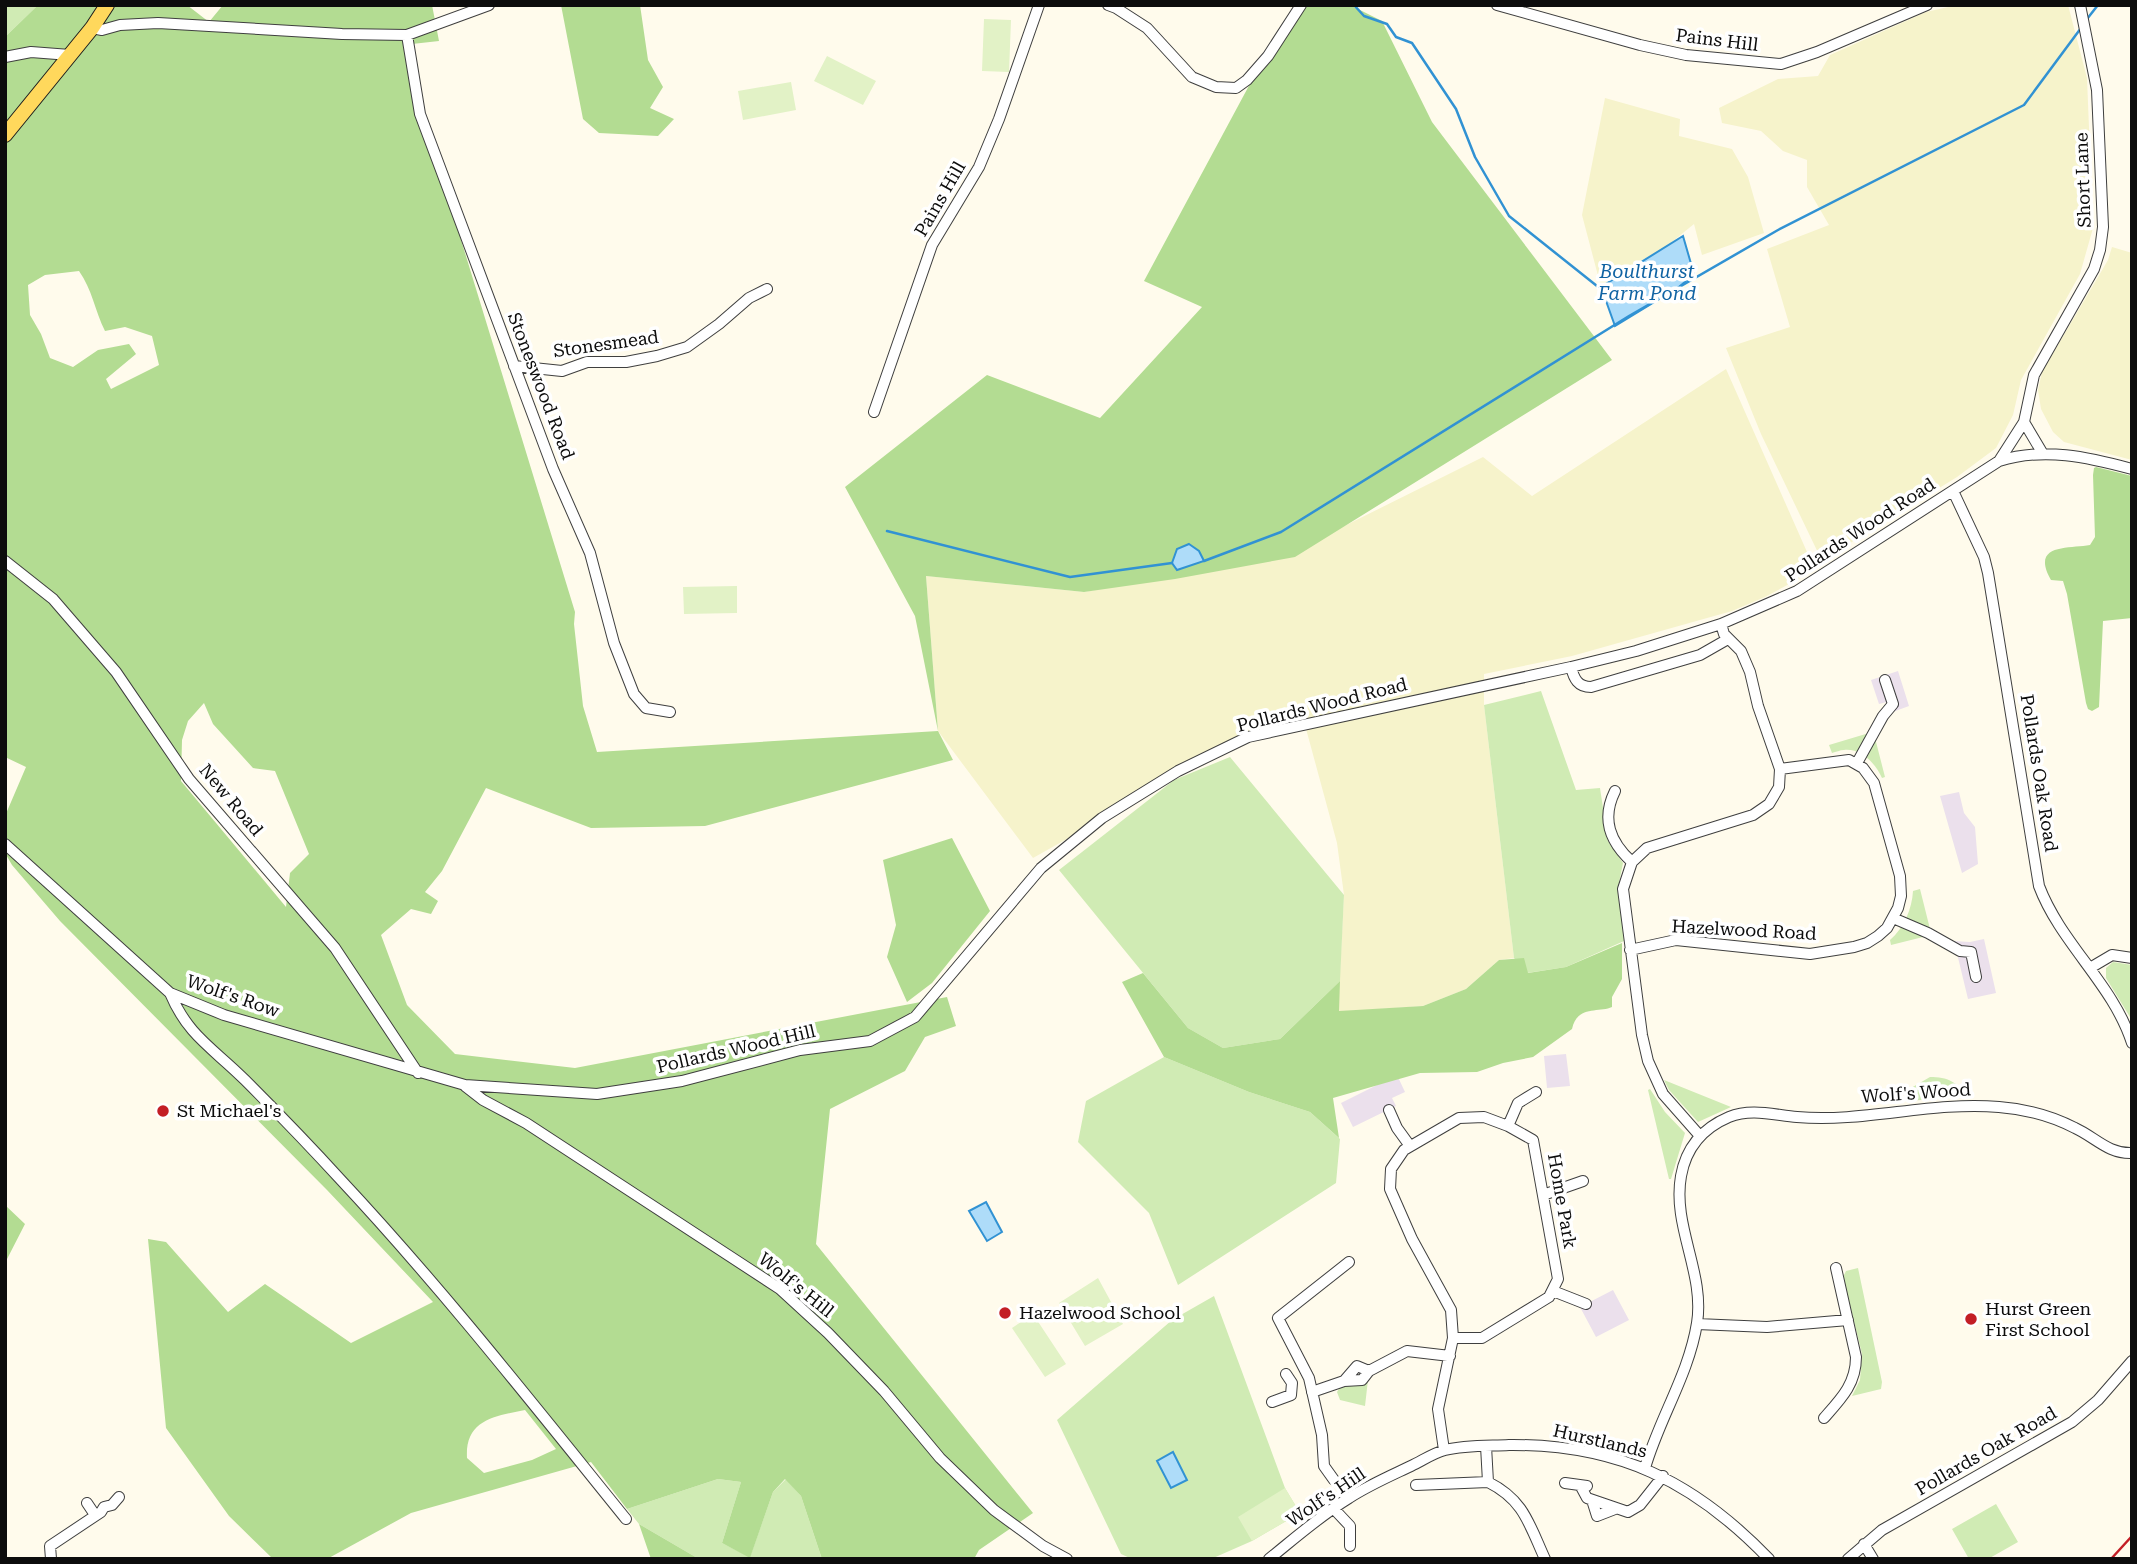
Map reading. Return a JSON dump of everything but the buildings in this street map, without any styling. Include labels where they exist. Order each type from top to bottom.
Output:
[{"type":"main road","points":[[5,135],[92,28],[107,5]]},
{"type":"street","points":[[92,28],[102,30],[120,25],[158,23],[342,34],[407,34],[489,5]]},
{"type":"street","name":"Pains Hill","points":[[874,412],[932,245],[979,167],[1039,5]]},
{"type":"street","points":[[1108,5],[1147,27],[1192,76],[1216,87],[1236,88],[1268,56],[1301,5]]},
{"type":"street","name":"Pains Hill","points":[[1497,5],[1686,55],[1781,64],[1817,52],[1927,5]]},
{"type":"street","name":"Short Lane","points":[[1999,461],[2024,422],[2034,375],[2094,269],[2100,250],[2102,201],[2097,90],[2080,5]]},
{"type":"street","name":"Stoneswood Road","points":[[407,34],[420,114],[553,469],[590,553],[614,643],[634,694],[646,708],[670,712]]},
{"type":"street","points":[[5,57],[31,52],[70,55]]},
{"type":"street","name":"Stonesmead","points":[[514,366],[562,371],[587,362],[626,362],[687,347],[750,298],[767,289]]},
{"type":"street","points":[[2024,422],[2043,454]]},
{"type":"street","name":"Pollards Wood Road","points":[[1036,876],[1041,868],[1102,818],[1178,771],[1248,737],[1572,667],[1721,625],[1797,591],[1999,461],[2016,456],[2043,454],[2080,457],[2132,469]]},
{"type":"street","name":"Pollards Oak Road","points":[[1953,491],[1977,541],[1988,573],[2039,886],[2050,911],[2116,1007],[2132,1043]]},
{"type":"street","name":"New Road","points":[[5,561],[53,599],[116,672],[189,779],[335,948],[418,1073]]},
{"type":"street","points":[[1700,1136],[1663,1094],[1648,1061],[1642,1035],[1623,889],[1628,870],[1639,854],[1658,844],[1753,816],[1774,797],[1779,787],[1780,769],[1746,661],[1741,651],[1727,639],[1721,625]]},
{"type":"street","points":[[1572,667],[1578,683],[1583,687],[1591,687],[1700,655],[1727,639]]},
{"type":"street","points":[[1857,763],[1883,716],[1893,704],[1885,680]]},
{"type":"street","points":[[1780,769],[1842,759],[1857,763],[1869,774],[1874,783],[1900,876],[1901,897],[1893,918],[1960,951],[1971,952],[1976,977]]},
{"type":"street","points":[[1615,791],[1608,809],[1612,838],[1616,847],[1632,862]]},
{"type":"street","name":"Wolf's Row","points":[[5,844],[170,993],[225,1015],[418,1073]]},
{"type":"street","name":"Pollards Wood Hill","points":[[418,1073],[464,1085],[597,1094],[682,1081],[800,1050],[870,1041],[915,1017],[1036,876]]},
{"type":"street","name":"Hazelwood Road","points":[[1630,950],[1676,940],[1794,953],[1823,953],[1867,943],[1886,928],[1893,918]]},
{"type":"street","points":[[2090,968],[2112,955],[2132,958]]},
{"type":"street","points":[[170,993],[180,1015],[198,1038],[244,1079],[343,1181],[485,1345],[626,1519]]},
{"type":"street","name":"Wolf's Hill","points":[[464,1085],[483,1100],[526,1123],[780,1289],[828,1333],[874,1381],[940,1458],[994,1510],[1043,1546],[1067,1559]]},
{"type":"street","points":[[1508,1126],[1518,1103],[1535,1092]]},
{"type":"street","name":"Wolf's Wood","points":[[1645,1468],[1697,1324],[1697,1286],[1679,1192],[1684,1163],[1692,1147],[1709,1128],[1729,1117],[1753,1112],[1814,1118],[1937,1108],[1989,1107],[2024,1111],[2053,1119],[2084,1132],[2113,1152],[2132,1153]]},
{"type":"street","points":[[1389,1110],[1397,1128],[1410,1146]]},
{"type":"street","name":"Home Park","points":[[1444,1450],[1438,1409],[1453,1338],[1451,1310],[1412,1239],[1390,1189],[1391,1169],[1404,1150],[1459,1118],[1484,1116],[1533,1140],[1558,1279],[1553,1291]]},
{"type":"street","points":[[1543,1195],[1583,1181]]},
{"type":"street","points":[[1334,1480],[1324,1466],[1322,1435],[1309,1378],[1278,1318],[1349,1262]]},
{"type":"street","points":[[1824,1418],[1853,1383],[1856,1371],[1857,1357],[1836,1268]]},
{"type":"street","points":[[1453,1338],[1482,1338],[1549,1297],[1553,1291],[1586,1304]]},
{"type":"street","points":[[1697,1324],[1767,1327],[1848,1320]]},
{"type":"street","points":[[1312,1392],[1344,1381],[1362,1380],[1369,1371],[1407,1351],[1450,1356]]},
{"type":"street","name":"Pollards Oak Road","points":[[1848,1559],[1882,1531],[2072,1422],[2098,1400],[2132,1361]]},
{"type":"street","points":[[1272,1402],[1291,1395],[1289,1379],[1309,1378]]},
{"type":"street","name":"Hurstlands","points":[[1444,1450],[1538,1445],[1645,1468],[1663,1476],[1710,1506],[1738,1527],[1769,1559]]},
{"type":"street","points":[[1486,1446],[1488,1482]]},
{"type":"street","name":"Wolf's Hill","points":[[1269,1559],[1334,1508],[1383,1479],[1444,1450]]},
{"type":"street","name":"Hurstlands","points":[[1566,1483],[1585,1485],[1587,1498],[1629,1512],[1640,1505],[1663,1476]]},
{"type":"street","points":[[1416,1485],[1488,1482],[1504,1490],[1520,1506],[1545,1559]]},
{"type":"street","points":[[51,1559],[50,1546],[119,1497]]},
{"type":"street","points":[[87,1503],[95,1515]]},
{"type":"street","points":[[1334,1508],[1350,1526],[1350,1546]]},
{"type":"street","points":[[1864,1544],[1873,1559]]},
{"type":"shaded area","points":[[1957,5],[2068,5],[2087,78],[2093,228],[2080,274],[2021,380],[2013,415],[1996,448],[1957,477],[1826,558],[1823,563],[1761,434],[1726,348],[1790,327],[1767,249],[1829,225],[1807,187],[1807,160],[1783,151],[1761,131],[1722,123],[1719,108],[1778,79],[1818,76],[1830,55],[1926,12]]},
{"type":"shaded area","points":[[1605,98],[1680,119],[1679,136],[1732,149],[1748,177],[1764,233],[1702,255],[1694,224],[1662,250],[1638,262],[1601,287],[1582,215]]},
{"type":"shaded area","points":[[2112,247],[2132,253],[2132,460],[2064,442],[2053,432],[2041,409],[2038,390],[2042,372],[2108,260]]},
{"type":"shaded area","points":[[1726,369],[1815,570],[1732,611],[1572,656],[1484,674],[1484,705],[1514,958],[1499,960],[1466,989],[1423,1006],[1338,1012],[1344,895],[1337,843],[1305,725],[1248,737],[1033,858],[938,731],[926,576],[1084,592],[1290,553],[1483,457],[1532,496]]},
{"type":"shaded area","points":[[1898,671],[1909,706],[1890,713],[1887,702],[1879,704],[1871,680]]},
{"type":"shaded area","points":[[1959,792],[1964,813],[1975,827],[1978,864],[1962,873],[1940,796]]},
{"type":"shaded area","points":[[1984,939],[1996,993],[1968,999],[1954,941]]},
{"type":"shaded area","points":[[1566,1054],[1570,1086],[1547,1088],[1544,1056]]},
{"type":"shaded area","points":[[1397,1075],[1405,1092],[1392,1098],[1396,1106],[1353,1127],[1341,1103]]},
{"type":"shaded area","points":[[1613,1290],[1629,1320],[1596,1337],[1580,1307]]},
{"type":"green space","points":[[5,5],[38,5],[5,37]]},
{"type":"green space","points":[[38,5],[187,5],[209,22],[223,5],[432,5],[439,41],[403,45],[420,124],[454,217],[575,612],[583,706],[597,752],[938,731],[953,760],[705,826],[591,828],[486,788],[442,871],[425,892],[438,901],[431,914],[411,909],[381,935],[407,1005],[455,1054],[575,1068],[947,997],[956,1026],[925,1037],[905,1071],[830,1109],[816,1244],[1033,1513],[979,1550],[974,1559],[822,1559],[801,1496],[785,1479],[773,1492],[750,1558],[722,1543],[741,1482],[718,1479],[627,1509],[591,1462],[411,1513],[327,1559],[273,1559],[229,1516],[166,1428],[148,1239],[166,1242],[228,1312],[265,1284],[351,1343],[433,1302],[327,1190],[60,921],[12,865],[5,853],[5,816],[26,767],[5,757],[5,37]],"holes":[[[79,271],[105,331],[125,327],[152,336],[159,365],[111,389],[106,379],[136,354],[129,344],[98,350],[73,367],[50,358],[30,315],[28,285],[45,275]],[[204,703],[213,724],[253,768],[275,771],[309,854],[290,873],[286,907],[181,781],[182,740],[188,721]],[[525,1410],[556,1449],[532,1460],[484,1473],[467,1458],[468,1445],[476,1428],[492,1418]]]},
{"type":"green space","points":[[561,5],[640,5],[648,60],[663,87],[650,108],[674,119],[658,136],[599,133],[583,119]]},
{"type":"green space","points":[[1308,5],[1350,5],[1382,21],[1432,122],[1612,360],[1295,557],[1084,592],[926,576],[938,731],[915,616],[845,487],[987,375],[1100,418],[1202,307],[1144,281],[1259,67]]},
{"type":"green space","points":[[984,19],[1011,20],[1009,72],[982,71]]},
{"type":"green space","points":[[827,56],[876,81],[863,105],[814,81]]},
{"type":"green space","points":[[791,82],[796,110],[743,120],[738,91]]},
{"type":"green space","points":[[2096,467],[2132,476],[2132,618],[2103,621],[2099,707],[2092,711],[2086,703],[2063,581],[2051,580],[2045,559],[2055,550],[2090,545],[2095,537],[2093,475]]},
{"type":"green space","points":[[737,586],[737,613],[684,614],[683,587]]},
{"type":"green space","points":[[1541,691],[1576,790],[1600,788],[1608,841],[1623,863],[1618,888],[1624,941],[1566,967],[1527,973],[1514,958],[1484,705]]},
{"type":"green space","points":[[1869,733],[1874,734],[1885,777],[1882,778],[1872,762],[1862,754],[1850,750],[1832,753],[1829,745]]},
{"type":"green space","points":[[1230,757],[1344,895],[1340,981],[1280,1039],[1223,1048],[1188,1028],[1059,870],[1174,780]]},
{"type":"green space","points":[[952,838],[990,911],[932,983],[907,1002],[887,957],[896,925],[883,860]]},
{"type":"green space","points":[[1920,889],[1931,933],[1891,945],[1890,940],[1906,918],[1913,891]]},
{"type":"green space","points":[[1622,943],[1622,979],[1612,997],[1612,1007],[1583,1013],[1572,1029],[1533,1057],[1477,1072],[1420,1073],[1333,1098],[1339,1138],[1310,1112],[1249,1092],[1164,1057],[1122,982],[1143,973],[1188,1028],[1223,1048],[1280,1039],[1340,981],[1339,1011],[1423,1006],[1466,989],[1499,960],[1524,958],[1528,973],[1566,967]]},
{"type":"green space","points":[[2113,962],[2132,965],[2130,1017],[2106,978],[2106,968]]},
{"type":"green space","points":[[1164,1057],[1249,1092],[1310,1112],[1340,1139],[1336,1183],[1178,1285],[1149,1213],[1078,1142],[1086,1101]]},
{"type":"green space","points":[[1930,1077],[1952,1081],[1966,1097],[1906,1101],[1911,1088]]},
{"type":"green space","points":[[1664,1080],[1731,1107],[1698,1122],[1669,1090]]},
{"type":"green space","points":[[1650,1089],[1665,1112],[1685,1133],[1671,1179],[1648,1090]]},
{"type":"green space","points":[[5,1205],[25,1224],[5,1263]]},
{"type":"green space","points":[[1858,1268],[1882,1382],[1881,1389],[1852,1396],[1860,1380],[1862,1354],[1843,1277],[1846,1271]]},
{"type":"green space","points":[[1098,1278],[1123,1324],[1085,1346],[1059,1303]]},
{"type":"green space","points":[[1214,1296],[1285,1488],[1300,1513],[1252,1541],[1211,1559],[1132,1559],[1121,1554],[1057,1420],[1172,1320]]},
{"type":"green space","points":[[1033,1314],[1066,1364],[1045,1377],[1012,1328]]},
{"type":"green space","points":[[1369,1371],[1365,1406],[1340,1400],[1337,1392],[1344,1381],[1362,1380]]},
{"type":"green space","points":[[718,1479],[741,1482],[722,1543],[750,1557],[773,1492],[786,1479],[801,1496],[822,1559],[699,1559],[639,1524],[627,1509]]},
{"type":"green space","points":[[1285,1488],[1300,1513],[1252,1541],[1238,1517]]},
{"type":"green space","points":[[1996,1504],[2018,1542],[1988,1559],[1969,1559],[1952,1529]]},
{"type":"green space","points":[[639,1524],[699,1559],[651,1559]]},
{"type":"water","name":"Boulthurst Farm Pond","points":[[1683,236],[1694,274],[1679,287],[1615,326],[1601,287]]},
{"type":"water","points":[[1189,544],[1199,551],[1204,561],[1177,570],[1172,563],[1177,549]]},
{"type":"water","points":[[986,1202],[1002,1232],[987,1241],[969,1211]]},
{"type":"water","points":[[1173,1452],[1187,1480],[1171,1488],[1157,1461]]},
{"type":"waterway","points":[[1354,5],[1364,16],[1387,24],[1396,37],[1412,43],[1456,109],[1475,157],[1509,216],[1602,290]]},
{"type":"waterway","points":[[2087,19],[2098,5]]},
{"type":"waterway","points":[[1204,561],[1281,532],[1629,316],[1778,230],[2024,105],[2081,28]]},
{"type":"waterway","points":[[887,531],[1070,577],[1172,563]]},
{"type":"railway","points":[[2111,1559],[2132,1536]]},
{"type":"place","name":"St Michael's","points":[[163,1111]]},
{"type":"place","name":"Hazelwood School","points":[[1005,1313]]},
{"type":"place","name":"Hurst Green First School","points":[[1971,1319]]}]
